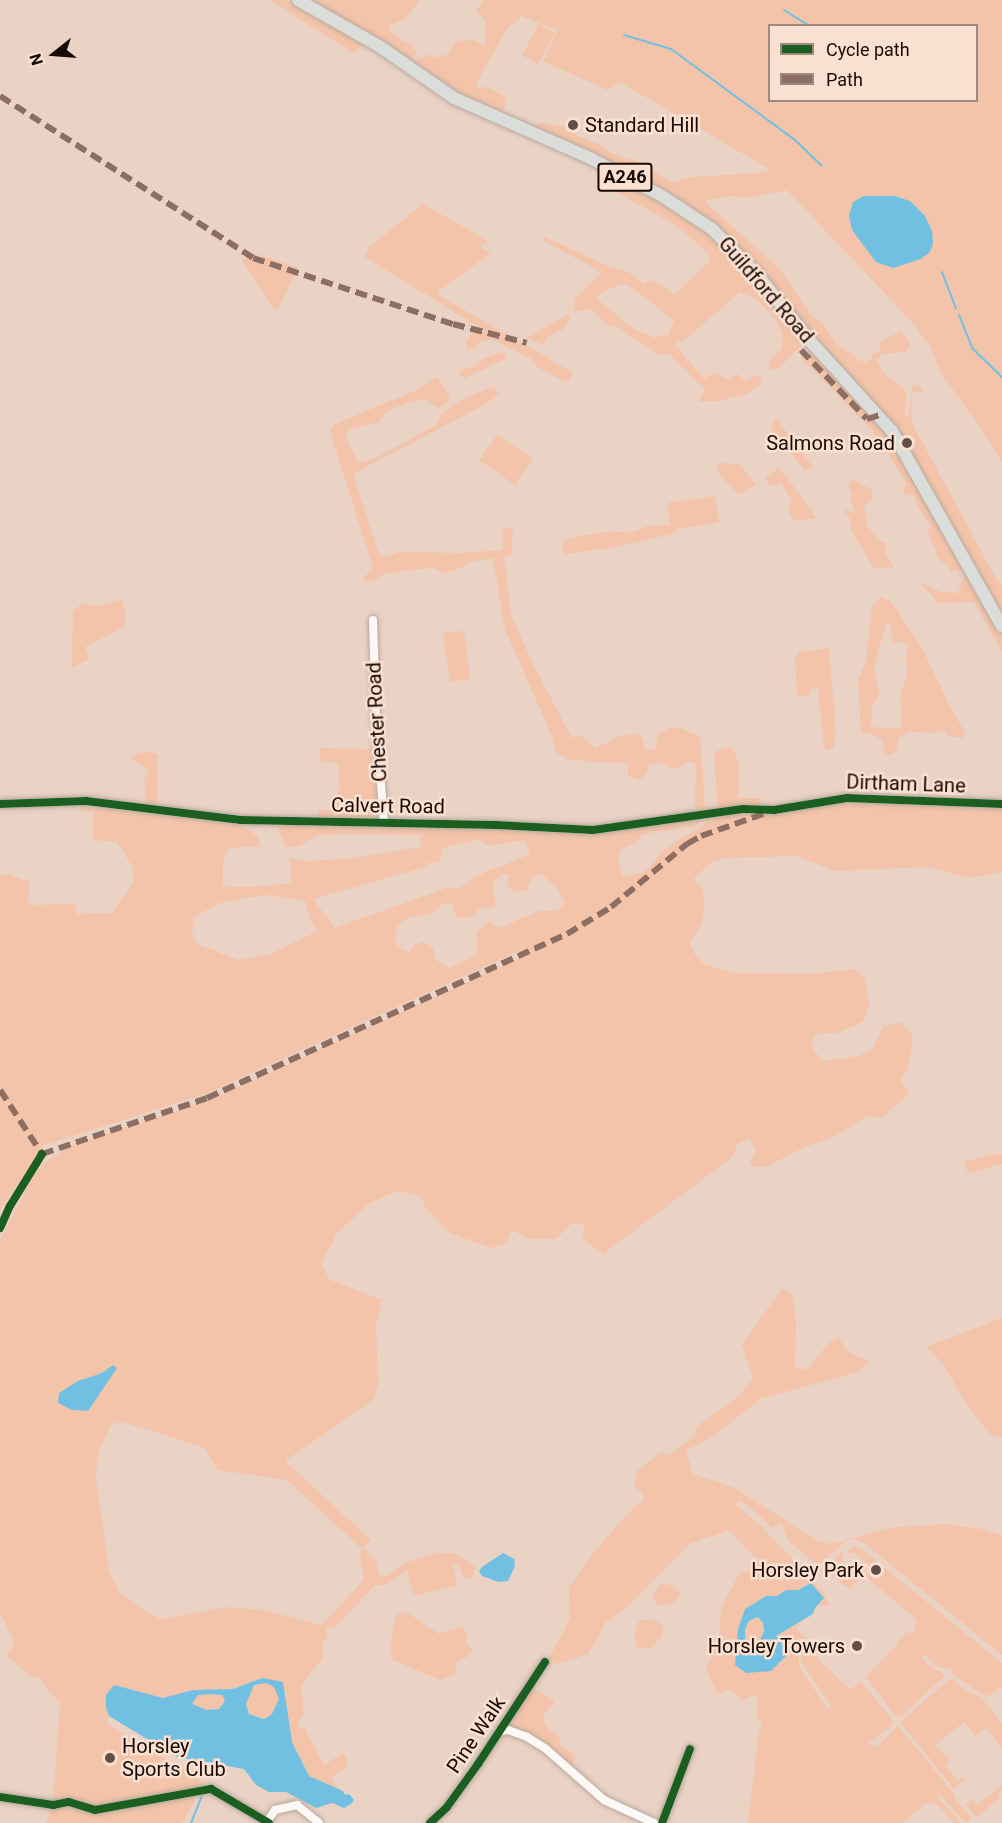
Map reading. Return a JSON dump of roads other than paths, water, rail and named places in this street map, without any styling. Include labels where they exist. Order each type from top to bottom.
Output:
[{"type":"main road","name":"Guildford Road","points":[[298,0],[379,46],[454,98],[590,159],[662,196],[712,229],[757,274],[810,341],[892,431],[1002,626]]},
{"type":"street","name":"Chester Road","points":[[373,620],[376,719],[384,824]]},
{"type":"street","name":"Dirtham Lane","points":[[774,810],[847,798],[1002,804]]},
{"type":"street","name":"Calvert Road","points":[[0,804],[86,801],[241,820],[533,826],[593,831],[627,824],[743,809],[774,810]]},
{"type":"street","name":"Pine Walk","points":[[430,1823],[447,1807],[501,1731],[544,1662]]},
{"type":"street","points":[[501,1731],[508,1730],[527,1737],[546,1749],[604,1800],[654,1823]]},
{"type":"street","points":[[662,1823],[690,1749]]},
{"type":"street","points":[[0,1797],[53,1805],[69,1802],[94,1810],[215,1790],[267,1822],[275,1810],[297,1804],[319,1823]]},
{"type":"water","points":[[864,196],[895,196],[910,201],[925,216],[932,231],[933,243],[930,252],[921,259],[893,268],[876,262],[852,230],[849,216],[853,202]]},
{"type":"water","points":[[113,1365],[117,1368],[88,1411],[72,1410],[58,1403],[59,1393],[78,1381],[102,1373]]},
{"type":"water","points":[[503,1553],[514,1559],[515,1566],[508,1581],[499,1582],[482,1576],[479,1571],[482,1567]]},
{"type":"water","points":[[811,1583],[824,1598],[813,1614],[776,1636],[789,1653],[771,1671],[746,1673],[735,1665],[738,1629],[745,1609],[766,1596],[777,1596],[786,1590],[798,1590]],"holes":[[[758,1617],[763,1623],[764,1631],[758,1645],[749,1648],[745,1639],[745,1629],[749,1621]]]},
{"type":"water","points":[[262,1678],[283,1682],[292,1742],[309,1776],[343,1791],[345,1795],[349,1794],[354,1800],[351,1804],[344,1808],[332,1803],[316,1808],[286,1792],[269,1792],[256,1785],[244,1769],[177,1757],[109,1716],[106,1708],[106,1695],[114,1685],[163,1698],[193,1690],[233,1689]],"holes":[[[266,1683],[274,1687],[279,1699],[272,1714],[264,1719],[249,1714],[246,1704],[254,1685]],[[198,1695],[222,1695],[225,1701],[219,1709],[207,1710],[192,1704]]]},
{"type":"waterway","points":[[784,10],[807,24]]},
{"type":"waterway","points":[[624,35],[671,49],[795,140],[822,166]]},
{"type":"waterway","points":[[942,272],[956,308]]},
{"type":"waterway","points":[[959,315],[972,348],[1002,377]]},
{"type":"waterway","points":[[209,1778],[215,1764]]},
{"type":"waterway","points":[[191,1823],[203,1793]]},
{"type":"place","name":"Standard Hill","points":[[573,125]]},
{"type":"place","name":"Salmons Road","points":[[907,443]]},
{"type":"place","name":"Horsley Park","points":[[876,1570]]},
{"type":"place","name":"Horsley Towers","points":[[857,1646]]},
{"type":"place","name":"Horsley Sports Club","points":[[110,1758]]}]
